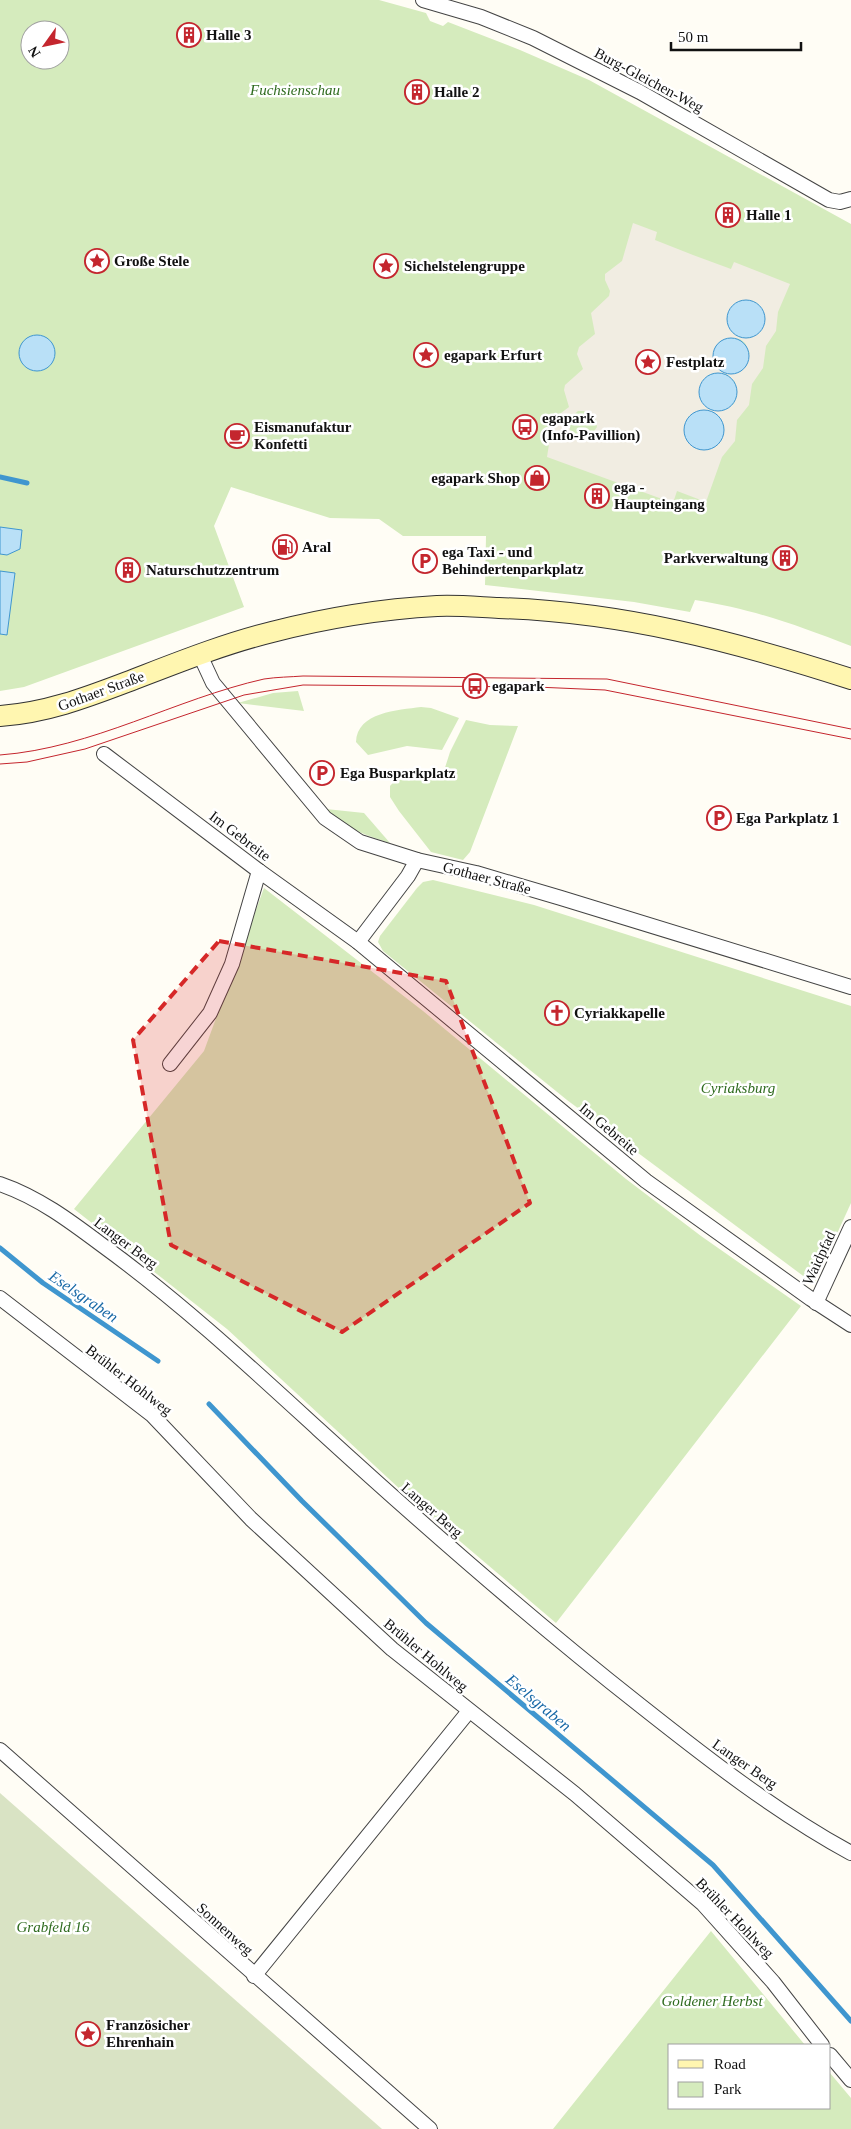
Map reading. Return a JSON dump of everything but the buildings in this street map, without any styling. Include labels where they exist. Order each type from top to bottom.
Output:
[{"type":"main road","name":"Gothaer Straße","points":[[0,716],[25,715],[55,708],[200,655],[272,632],[362,614],[439,606],[526,609],[632,620],[694,633],[772,654],[851,679]]},
{"type":"street","name":"Burg-Gleichen-Weg","points":[[424,0],[481,17],[533,38],[640,92],[829,200],[840,202],[851,199]]},
{"type":"street","name":"Gothaer Straße","points":[[200,655],[213,683],[325,818],[360,842],[417,860],[476,873],[561,898],[851,987]]},
{"type":"street","name":"Im Gebreite","points":[[104,754],[259,871],[358,942],[646,1181],[816,1303],[851,1325]]},
{"type":"street","points":[[358,942],[408,876],[417,860]]},
{"type":"street","points":[[170,1064],[210,1013],[232,964],[259,871]]},
{"type":"street","name":"Langer Berg","points":[[0,1184],[23,1192],[61,1215],[143,1274],[218,1338],[406,1510],[552,1636],[699,1752],[809,1830],[851,1853]]},
{"type":"street","name":"Waidpfad","points":[[816,1303],[851,1227]]},
{"type":"street","name":"Brühler Hohlweg","points":[[0,1298],[152,1415],[251,1519],[392,1650],[575,1794],[703,1904],[742,1946],[821,2044]]},
{"type":"street","points":[[254,1976],[469,1711]]},
{"type":"street","name":"Sonnenweg","points":[[0,1750],[254,1976],[430,2129]]},
{"type":"street","points":[[831,2056],[851,2080]]},
{"type":"highlighted area","points":[[219,941],[446,981],[530,1203],[342,1332],[171,1245],[133,1040]]},
{"type":"green space","name":"egapark Erfurt","points":[[0,0],[379,0],[426,13],[430,21],[443,26],[448,22],[589,80],[851,224],[851,646],[774,618],[695,600],[690,612],[634,602],[485,585],[486,536],[403,536],[379,519],[330,518],[231,487],[214,526],[244,607],[24,687],[0,691]]},
{"type":"green space","points":[[298,691],[304,711],[238,703],[273,693]]},
{"type":"green space","points":[[421,707],[431,708],[459,718],[442,750],[407,746],[368,755],[356,742],[358,732],[363,724],[380,714]]},
{"type":"green space","points":[[466,720],[490,725],[518,726],[470,852],[463,860],[431,852],[390,797],[390,786],[402,776],[408,774],[420,773],[442,777],[450,752]]},
{"type":"green space","points":[[326,809],[364,813],[390,843],[348,826]]},
{"type":"green space","name":"Cyriaksburg","points":[[433,880],[534,905],[851,1006],[851,1203],[814,1284],[567,1100],[383,951],[378,942],[380,936],[417,888],[423,882]]},
{"type":"green space","points":[[264,888],[423,1011],[626,1179],[701,1236],[801,1306],[556,1623],[415,1503],[227,1329],[74,1209],[204,1051]]},
{"type":"green space","name":"Grabfeld 16","points":[[0,1793],[382,2129],[0,2129]]},
{"type":"green space","name":"Goldener Herbst","points":[[711,1931],[804,2044],[668,2044],[668,2109],[831,2109],[831,2074],[851,2098],[851,2129],[553,2129]]},
{"type":"shaded area","name":"Festplatz","points":[[633,223],[657,232],[655,240],[693,255],[731,269],[734,262],[790,284],[778,312],[776,331],[766,346],[763,368],[752,384],[749,405],[737,420],[735,441],[722,457],[706,502],[677,491],[673,503],[547,457],[553,419],[569,407],[564,390],[565,385],[583,369],[577,354],[579,347],[595,334],[591,313],[609,296],[610,291],[605,280],[605,274],[622,261]],"holes":[[[742,300],[755,302],[760,306],[761,331],[750,338],[744,338],[733,333],[727,317],[732,306]],[[728,338],[740,339],[745,343],[750,354],[718,343]],[[714,373],[726,374],[735,382],[737,394],[733,405],[707,376]],[[578,411],[588,411],[595,417],[597,427],[589,438],[580,439],[570,431],[570,418]],[[700,411],[718,416],[724,426],[718,444],[707,450],[701,450],[688,417]]]},
{"type":"water","points":[[746,300],[753,301],[759,306],[764,312],[764,326],[759,332],[753,337],[746,338],[739,337],[733,332],[728,326],[727,319],[728,312],[733,306],[739,301]]},
{"type":"water","points":[[37,335],[50,340],[55,353],[50,366],[37,371],[24,366],[19,353],[24,340]]},
{"type":"water","points":[[731,338],[738,339],[744,343],[748,349],[748,363],[744,369],[738,373],[731,374],[724,373],[718,369],[714,363],[713,356],[714,349],[718,343],[724,339]]},
{"type":"water","points":[[718,373],[725,374],[731,379],[736,385],[736,399],[731,405],[725,410],[718,411],[711,410],[705,405],[700,399],[699,392],[700,385],[705,379],[711,374]]},
{"type":"water","points":[[704,410],[718,416],[724,430],[718,444],[704,450],[690,444],[684,430],[690,416]]},
{"type":"water","points":[[0,527],[22,530],[20,549],[7,555],[0,554]]},
{"type":"water","points":[[0,571],[15,573],[7,635],[0,634]]},
{"type":"waterway","points":[[0,477],[27,483]]},
{"type":"waterway","name":"Eselsgraben","points":[[0,1248],[43,1283],[158,1361]]},
{"type":"waterway","name":"Eselsgraben","points":[[209,1404],[302,1501],[426,1623],[713,1865],[851,2021]]},
{"type":"tram line","points":[[0,755],[34,751],[68,743],[198,698],[264,679],[303,676],[607,679],[851,729]]},
{"type":"tram line","points":[[0,764],[27,762],[85,749],[244,695],[303,685],[536,687],[605,690],[851,739]]},
{"type":"place","name":"Halle 3","points":[[189,35]]},
{"type":"place","name":"Halle 2","points":[[417,92]]},
{"type":"place","name":"Halle 1","points":[[728,215]]},
{"type":"place","name":"Große Stele","points":[[97,261]]},
{"type":"place","name":"Sichelstelengruppe","points":[[386,266]]},
{"type":"place","name":"egapark Erfurt","points":[[426,355]]},
{"type":"place","name":"Festplatz","points":[[648,362]]},
{"type":"place","name":"egapark (Info-Pavillion)","points":[[525,427]]},
{"type":"place","name":"Eismanufaktur Konfetti","points":[[237,436]]},
{"type":"place","name":"egapark Shop","points":[[537,478]]},
{"type":"place","name":"ega - Haupteingang","points":[[597,496]]},
{"type":"place","name":"Aral","points":[[285,547]]},
{"type":"place","name":"Parkverwaltung","points":[[785,558]]},
{"type":"place","name":"ega Taxi - und Behindertenparkplatz","points":[[425,561]]},
{"type":"place","name":"Naturschutzzentrum","points":[[128,570]]},
{"type":"place","name":"egapark","points":[[475,686]]},
{"type":"place","name":"Ega Busparkplatz","points":[[322,773]]},
{"type":"place","name":"Ega Parkplatz 1","points":[[719,818]]},
{"type":"place","name":"Cyriakkapelle","points":[[557,1013]]},
{"type":"place","name":"Französicher Ehrenhain","points":[[88,2034]]},
{"type":"park label","name":"Fuchsienschau","points":[[295,90]]}]
